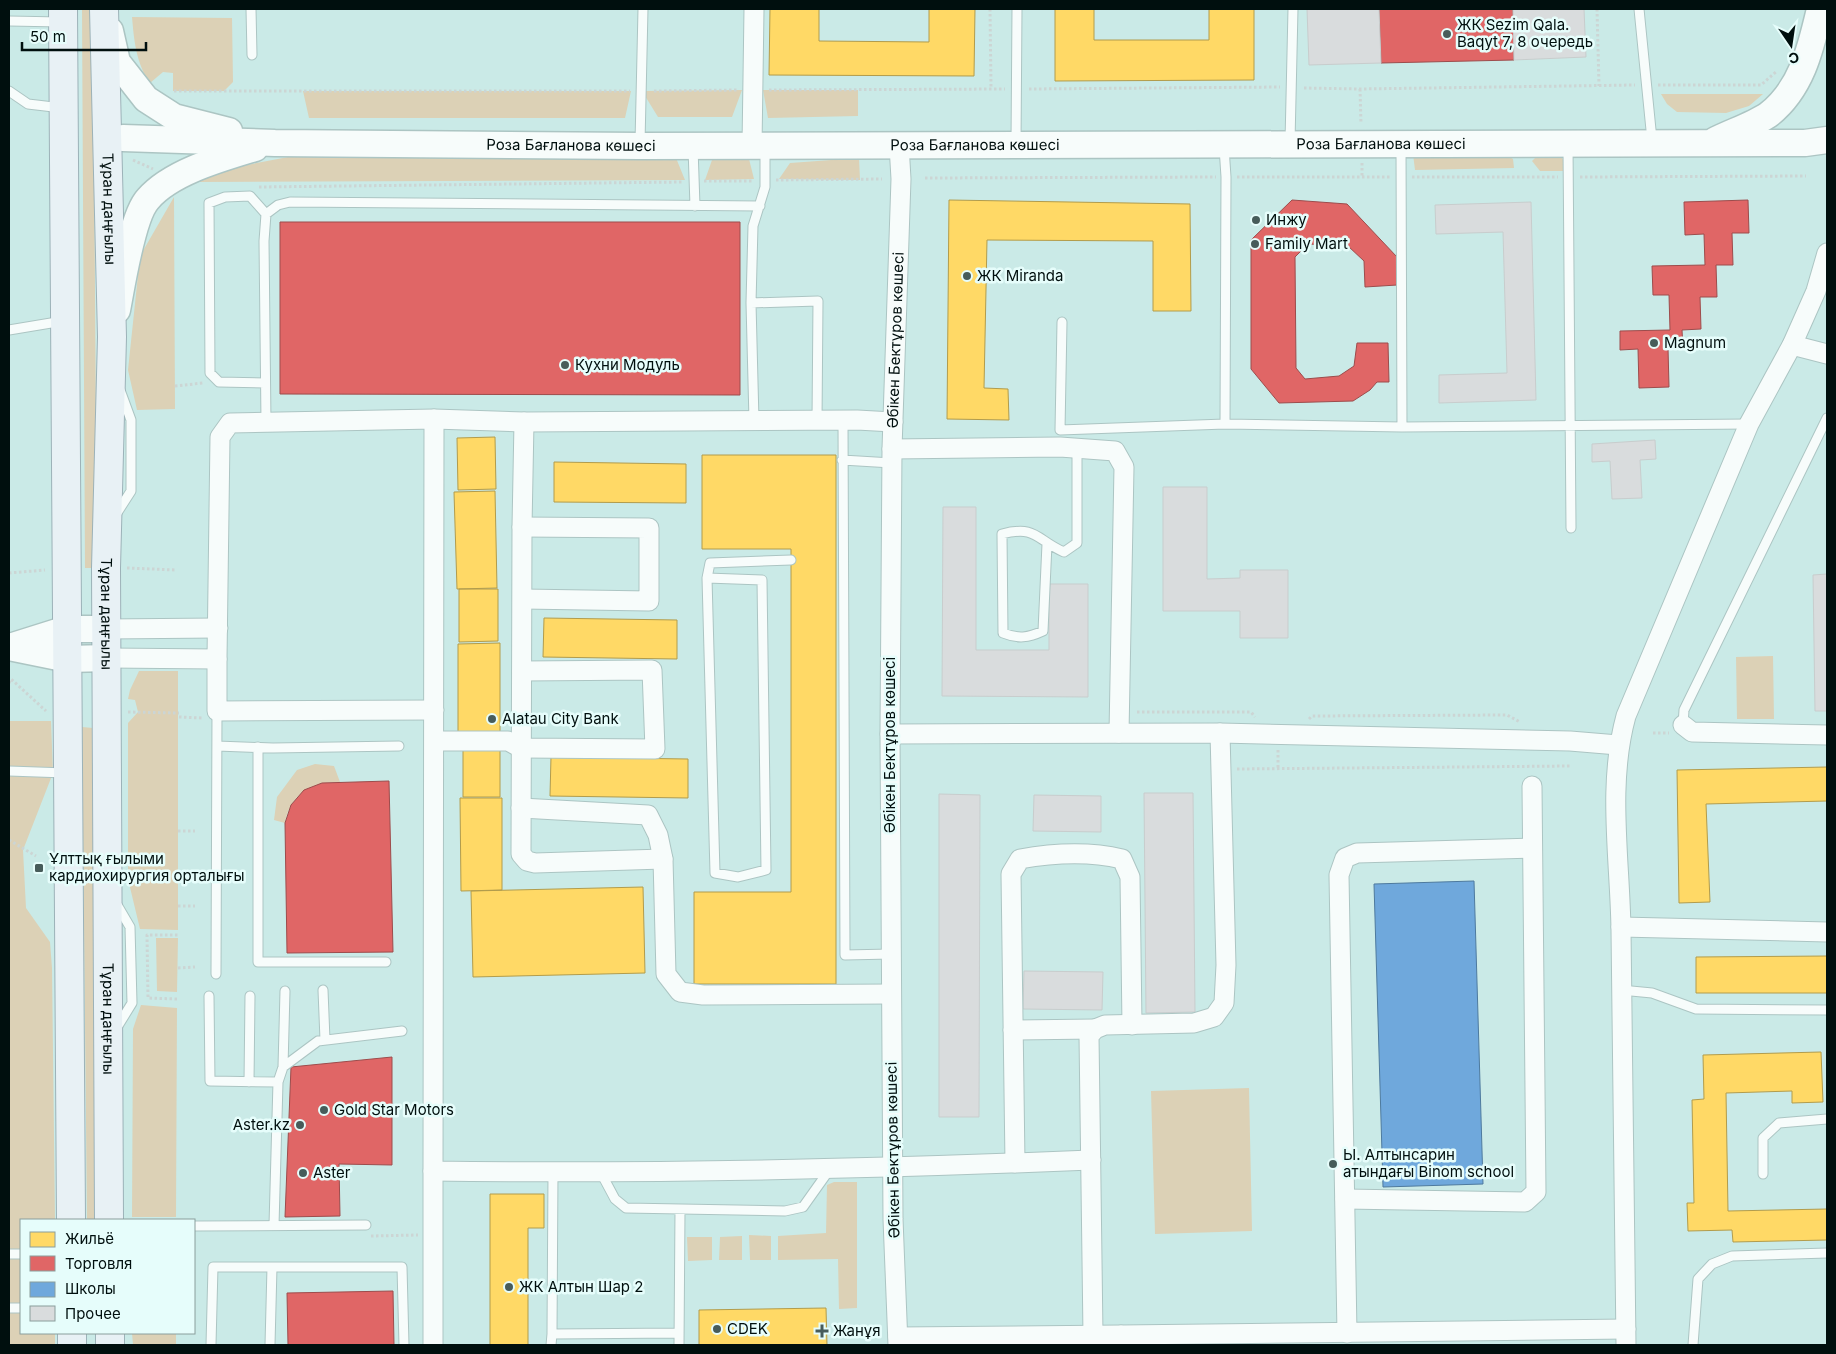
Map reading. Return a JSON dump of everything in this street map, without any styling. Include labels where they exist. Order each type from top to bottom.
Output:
[{"type":"main road","name":"Тұран даңғылы","points":[[104,9],[111,350],[106,628],[108,658],[110,1219]]},
{"type":"main road","points":[[63,16],[71,1219]]},
{"type":"street","points":[[104,9],[117,62],[146,99],[174,117],[275,143]]},
{"type":"street","points":[[754,9],[754,90],[759,146]]},
{"type":"street","points":[[1710,143],[1768,114],[1793,88],[1808,57],[1820,9]]},
{"type":"street","name":"Роза Бағланова көшесі","points":[[123,138],[275,143],[640,146],[1805,143],[1827,140]]},
{"type":"street","points":[[111,350],[132,238],[147,200],[172,179],[237,154],[275,143]]},
{"type":"street","name":"Әбікен Бектұров көшесі","points":[[898,1341],[894,1278],[890,734],[892,456],[901,178],[899,145]]},
{"type":"street","points":[[898,1341],[1093,1335],[1121,1340],[1243,1339],[1347,1332],[1626,1337],[1621,927],[1615,772],[1618,744],[1626,716],[1749,424],[1792,345],[1816,290],[1825,263]]},
{"type":"street","points":[[1792,345],[1827,354]]},
{"type":"street","points":[[434,710],[212,715],[218,628],[220,436],[230,423],[434,419],[524,422],[893,422]]},
{"type":"street","points":[[433,1345],[434,419]]},
{"type":"street","points":[[524,422],[521,854],[526,860],[535,863],[663,859]]},
{"type":"street","points":[[892,456],[1066,442],[1115,451],[1124,467],[1119,733]]},
{"type":"street","points":[[522,527],[649,528],[649,601],[523,599]]},
{"type":"street","points":[[9,647],[67,629],[218,628]]},
{"type":"street","points":[[9,647],[68,659],[217,658]]},
{"type":"street","points":[[435,742],[508,741],[521,748],[655,749],[652,670],[522,672]]},
{"type":"street","points":[[1683,724],[1692,732],[1827,735]]},
{"type":"street","points":[[890,734],[1220,733],[1570,741],[1618,744]]},
{"type":"street","points":[[1013,1030],[1095,1029],[1105,1025],[1194,1023],[1214,1017],[1224,1003],[1226,965],[1220,733]]},
{"type":"street","points":[[1345,1199],[1525,1202],[1536,1192],[1531,848],[1532,786]]},
{"type":"street","points":[[521,808],[648,814],[658,836],[663,859],[666,974],[680,992],[703,995],[891,994]]},
{"type":"street","points":[[1347,1332],[1340,875],[1345,858],[1356,853],[1531,848]]},
{"type":"street","points":[[1015,1163],[1010,874],[1020,859],[1046,854],[1100,854],[1122,859],[1130,877],[1132,1025]]},
{"type":"street","points":[[1621,927],[1827,932]]},
{"type":"street","points":[[1093,1335],[1088,1049],[1089,1036],[1095,1029]]},
{"type":"street","points":[[433,1171],[552,1173],[893,1168],[1091,1160]]},
{"type":"lane","points":[[251,9],[252,55]]},
{"type":"lane","points":[[640,146],[643,9]]},
{"type":"lane","points":[[1016,145],[1018,89],[1017,9]]},
{"type":"lane","points":[[1290,144],[1293,87],[1292,9]]},
{"type":"lane","points":[[1639,9],[1653,143]]},
{"type":"lane","points":[[9,22],[63,16]]},
{"type":"lane","points":[[9,91],[28,104],[65,109]]},
{"type":"lane","points":[[1568,143],[1571,528]]},
{"type":"lane","points":[[1223,144],[1226,177],[1225,424]]},
{"type":"lane","points":[[1401,144],[1402,427]]},
{"type":"lane","points":[[693,146],[695,206]]},
{"type":"lane","points":[[754,422],[751,303],[753,226],[766,179],[759,146]]},
{"type":"lane","points":[[265,383],[219,382],[210,372],[209,204],[225,197],[250,196],[266,214],[264,241],[266,422]]},
{"type":"lane","points":[[266,214],[278,205],[290,202],[760,206]]},
{"type":"lane","points":[[751,303],[818,301],[817,421]]},
{"type":"lane","points":[[9,330],[64,321]]},
{"type":"lane","points":[[1047,544],[1043,631],[1031,636],[1015,638],[1003,633],[1002,534],[1017,530],[1036,533],[1047,544],[1064,552],[1077,543],[1066,442],[1062,322]]},
{"type":"lane","points":[[1683,724],[1684,710],[1827,418]]},
{"type":"lane","points":[[843,421],[845,955],[891,954]]},
{"type":"lane","points":[[1066,442],[1225,424],[1402,427],[1749,424]]},
{"type":"lane","points":[[842,460],[892,456]]},
{"type":"lane","points":[[707,578],[762,580],[766,870],[738,877],[715,873],[707,578],[710,563],[791,560]]},
{"type":"lane","points":[[212,715],[217,746],[216,974]]},
{"type":"lane","points":[[217,746],[399,746]]},
{"type":"lane","points":[[258,747],[258,962],[386,962]]},
{"type":"lane","points":[[9,772],[69,773]]},
{"type":"lane","points":[[323,990],[324,1040]]},
{"type":"lane","points":[[1622,990],[1652,993],[1696,1009],[1827,1010]]},
{"type":"lane","points":[[274,1225],[278,1082],[283,1067],[285,991]]},
{"type":"lane","points":[[209,996],[210,1082],[278,1082]]},
{"type":"lane","points":[[250,996],[250,1082]]},
{"type":"lane","points":[[283,1067],[318,1041],[402,1031]]},
{"type":"lane","points":[[1762,1174],[1763,1138],[1768,1133],[1780,1123],[1827,1118]]},
{"type":"lane","points":[[600,1171],[615,1199],[626,1208],[680,1211],[785,1211],[803,1207],[830,1168]]},
{"type":"lane","points":[[552,1173],[552,1345]]},
{"type":"lane","points":[[679,1345],[680,1211]]},
{"type":"lane","points":[[195,1226],[366,1225]]},
{"type":"lane","points":[[1693,1345],[1698,1279],[1712,1264],[1732,1256],[1827,1253]]},
{"type":"lane","points":[[212,1345],[213,1267],[402,1267],[404,1345]]},
{"type":"lane","points":[[270,1345],[272,1267]]},
{"type":"lane","points":[[552,1334],[680,1333]]},
{"type":"path","points":[[990,9],[991,89]]},
{"type":"path","points":[[1597,9],[1599,86]]},
{"type":"path","points":[[173,92],[1293,87],[1360,89],[1761,84]]},
{"type":"path","points":[[925,178],[1806,176]]},
{"type":"path","points":[[249,187],[882,179]]},
{"type":"path","points":[[175,386],[219,382]]},
{"type":"path","points":[[122,568],[176,570]]},
{"type":"path","points":[[9,573],[54,569]]},
{"type":"path","points":[[9,683],[11,679],[49,713],[69,713]]},
{"type":"path","points":[[128,712],[212,715]]},
{"type":"path","points":[[1221,770],[1570,766]]},
{"type":"path","points":[[178,831],[194,831]]},
{"type":"path","points":[[9,840],[36,856]]},
{"type":"path","points":[[178,906],[195,906]]},
{"type":"path","points":[[177,1000],[148,998],[147,935],[178,935]]},
{"type":"path","points":[[178,968],[195,967]]},
{"type":"shaded area","points":[[82,9],[93,9],[97,568],[85,568]]},
{"type":"shaded area","points":[[132,17],[232,18],[233,82],[224,91],[173,91],[173,73],[163,72],[150,83],[139,59]]},
{"type":"shaded area","points":[[742,90],[732,117],[658,117],[642,91]]},
{"type":"shaded area","points":[[763,90],[858,90],[858,116],[768,118]]},
{"type":"shaded area","points":[[303,91],[631,91],[625,118],[309,118]]},
{"type":"shaded area","points":[[1661,94],[1763,94],[1749,106],[1726,113],[1677,112],[1667,104]]},
{"type":"shaded area","points":[[1555,152],[1563,159],[1566,171],[1540,171],[1532,161],[1538,155]]},
{"type":"shaded area","points":[[304,154],[676,158],[685,180],[195,182],[205,173]]},
{"type":"shaded area","points":[[1413,154],[1506,155],[1513,159],[1514,168],[1415,170]]},
{"type":"shaded area","points":[[859,158],[860,180],[779,179],[790,163]]},
{"type":"shaded area","points":[[749,159],[754,179],[705,180],[712,160]]},
{"type":"shaded area","points":[[174,197],[175,409],[137,410],[128,370],[140,256]]},
{"type":"shaded area","points":[[1773,656],[1774,719],[1737,719],[1736,657]]},
{"type":"shaded area","points":[[139,671],[178,671],[178,930],[140,929],[128,879],[128,723],[138,712],[135,700],[128,699]]},
{"type":"shaded area","points":[[9,721],[51,721],[53,773],[23,850],[26,908],[50,942],[52,968],[55,1219],[20,1219],[20,1334],[55,1334],[55,1345],[9,1345]]},
{"type":"shaded area","points":[[82,727],[93,728],[96,1219],[87,1219]]},
{"type":"shaded area","points":[[315,764],[334,766],[340,782],[320,784],[312,787],[297,797],[292,804],[285,823],[274,820],[277,797],[297,770]]},
{"type":"shaded area","points":[[156,938],[178,938],[177,992],[157,991]]},
{"type":"shaded area","points":[[141,1005],[177,1008],[176,1217],[132,1217],[133,1029]]},
{"type":"shaded area","points":[[1249,1088],[1252,1231],[1155,1234],[1151,1091]]},
{"type":"shaded area","points":[[834,1182],[857,1182],[857,1308],[839,1309],[838,1259],[778,1260],[778,1236],[826,1233],[827,1185]]},
{"type":"shaded area","points":[[749,1235],[771,1236],[771,1260],[750,1260]]},
{"type":"shaded area","points":[[742,1236],[742,1260],[719,1260],[720,1237]]},
{"type":"shaded area","points":[[687,1237],[712,1237],[712,1260],[688,1261]]},
{"type":"shaded area","points":[[132,1334],[176,1334],[176,1345],[133,1345]]},
{"type":"building: Жильё","points":[[770,9],[819,9],[819,41],[929,42],[929,9],[975,9],[974,76],[769,75]]},
{"type":"building: Жильё","points":[[1055,9],[1094,9],[1094,40],[1209,40],[1209,9],[1254,9],[1254,80],[1055,81]]},
{"type":"building: Жильё","name":"ЖК Miranda","points":[[949,200],[1190,204],[1191,311],[1153,311],[1153,241],[987,240],[984,388],[1008,389],[1009,420],[947,419]]},
{"type":"building: Жильё","points":[[495,437],[496,489],[458,490],[457,438]]},
{"type":"building: Жильё","points":[[702,455],[836,455],[836,984],[694,984],[694,892],[791,892],[791,549],[702,549]]},
{"type":"building: Жильё","points":[[554,462],[686,464],[686,503],[554,502]]},
{"type":"building: Жильё","points":[[495,491],[497,588],[457,589],[454,492]]},
{"type":"building: Жильё","points":[[459,589],[498,589],[498,641],[459,642]]},
{"type":"building: Жильё","points":[[544,618],[677,620],[677,659],[543,657]]},
{"type":"building: Жильё","points":[[500,643],[500,738],[458,739],[458,644]]},
{"type":"building: Жильё","points":[[463,743],[500,743],[500,797],[463,797]]},
{"type":"building: Жильё","points":[[551,757],[688,759],[688,798],[550,796]]},
{"type":"building: Жильё","points":[[1827,767],[1827,801],[1706,804],[1710,902],[1679,903],[1677,770]]},
{"type":"building: Жильё","points":[[460,798],[502,798],[502,890],[461,891]]},
{"type":"building: Жильё","points":[[643,887],[645,973],[473,977],[471,891]]},
{"type":"building: Жильё","points":[[1827,956],[1827,993],[1696,993],[1696,957]]},
{"type":"building: Жильё","points":[[1821,1052],[1823,1102],[1792,1103],[1792,1091],[1726,1093],[1728,1211],[1827,1209],[1827,1240],[1733,1242],[1732,1230],[1688,1231],[1687,1203],[1694,1203],[1692,1100],[1704,1099],[1703,1055]]},
{"type":"building: Жильё","name":"ЖК Алтын Шар 2","points":[[490,1194],[544,1194],[544,1228],[528,1228],[528,1345],[490,1345]]},
{"type":"building: Жильё","points":[[826,1308],[827,1345],[699,1345],[699,1310]]},
{"type":"building: Торговля","name":"ЖК Sezim Qala. Baqyt 7, 8 очередь","points":[[1379,9],[1513,9],[1514,60],[1381,63]]},
{"type":"building: Торговля","points":[[1292,200],[1347,204],[1397,257],[1397,285],[1365,287],[1364,261],[1348,246],[1308,244],[1295,257],[1296,368],[1305,379],[1339,376],[1354,366],[1357,343],[1388,343],[1389,382],[1377,382],[1370,390],[1353,401],[1279,403],[1251,369],[1251,240]]},
{"type":"building: Торговля","points":[[1748,200],[1749,233],[1732,233],[1733,265],[1716,265],[1717,297],[1700,297],[1701,329],[1682,330],[1683,348],[1668,348],[1669,387],[1639,388],[1638,349],[1620,350],[1620,331],[1670,330],[1669,295],[1653,295],[1652,266],[1705,265],[1704,234],[1685,235],[1684,202]]},
{"type":"building: Торговля","points":[[280,222],[740,222],[740,395],[280,394]]},
{"type":"building: Торговля","points":[[389,781],[393,952],[287,953],[285,823],[291,805],[304,790],[322,783]]},
{"type":"building: Торговля","points":[[392,1057],[392,1165],[339,1164],[340,1216],[285,1217],[291,1067]]},
{"type":"building: Торговля","points":[[393,1291],[394,1345],[288,1345],[287,1293]]},
{"type":"building: Школы","points":[[1474,881],[1483,1184],[1383,1187],[1374,884]]},
{"type":"building: Прочее","points":[[1307,9],[1379,9],[1381,63],[1309,65]]},
{"type":"building: Прочее","points":[[1513,9],[1584,9],[1586,57],[1514,60]]},
{"type":"building: Прочее","points":[[1531,202],[1536,400],[1439,403],[1439,375],[1507,373],[1503,232],[1436,234],[1435,205]]},
{"type":"building: Прочее","points":[[1655,440],[1656,459],[1640,460],[1642,498],[1612,499],[1610,461],[1592,462],[1592,444]]},
{"type":"building: Прочее","points":[[1163,487],[1207,487],[1207,579],[1240,578],[1240,570],[1288,570],[1288,638],[1240,638],[1240,611],[1163,611]]},
{"type":"building: Прочее","points":[[943,507],[976,507],[976,650],[1049,650],[1049,584],[1088,584],[1088,697],[942,696]]},
{"type":"building: Прочее","points":[[1827,574],[1827,711],[1815,711],[1813,575]]},
{"type":"building: Прочее","points":[[1144,793],[1193,793],[1195,1012],[1146,1013]]},
{"type":"building: Прочее","points":[[939,794],[980,795],[979,1117],[939,1117]]},
{"type":"building: Прочее","points":[[1034,795],[1101,796],[1101,832],[1033,831]]},
{"type":"building: Прочее","points":[[1024,971],[1103,972],[1102,1010],[1023,1009]]},
{"type":"place","name":"ЖК Sezim Qala. Baqyt 7, 8 очередь","points":[[1447,34]]},
{"type":"place","name":"Инжу","points":[[1256,220]]},
{"type":"place","name":"Family Mart","points":[[1255,244]]},
{"type":"place","name":"ЖК Miranda","points":[[967,276]]},
{"type":"place","name":"Magnum","points":[[1654,343]]},
{"type":"place","name":"Кухни Модуль","points":[[565,365]]},
{"type":"place","name":"Alatau City Bank","points":[[492,719]]},
{"type":"place","name":"Ұлттық ғылыми кардиохирургия орталығы","points":[[39,868]]},
{"type":"place","name":"Gold Star Motors","points":[[324,1110]]},
{"type":"place","name":"Aster.kz","points":[[300,1125]]},
{"type":"place","name":"Ы. Алтынсарин атындағы Binom school","points":[[1333,1164]]},
{"type":"place","name":"Aster","points":[[303,1173]]},
{"type":"place","name":"ЖК Алтын Шар 2","points":[[509,1287]]},
{"type":"place","name":"CDEK","points":[[717,1329]]},
{"type":"place","name":"Жанұя","points":[[822,1331]]}]
